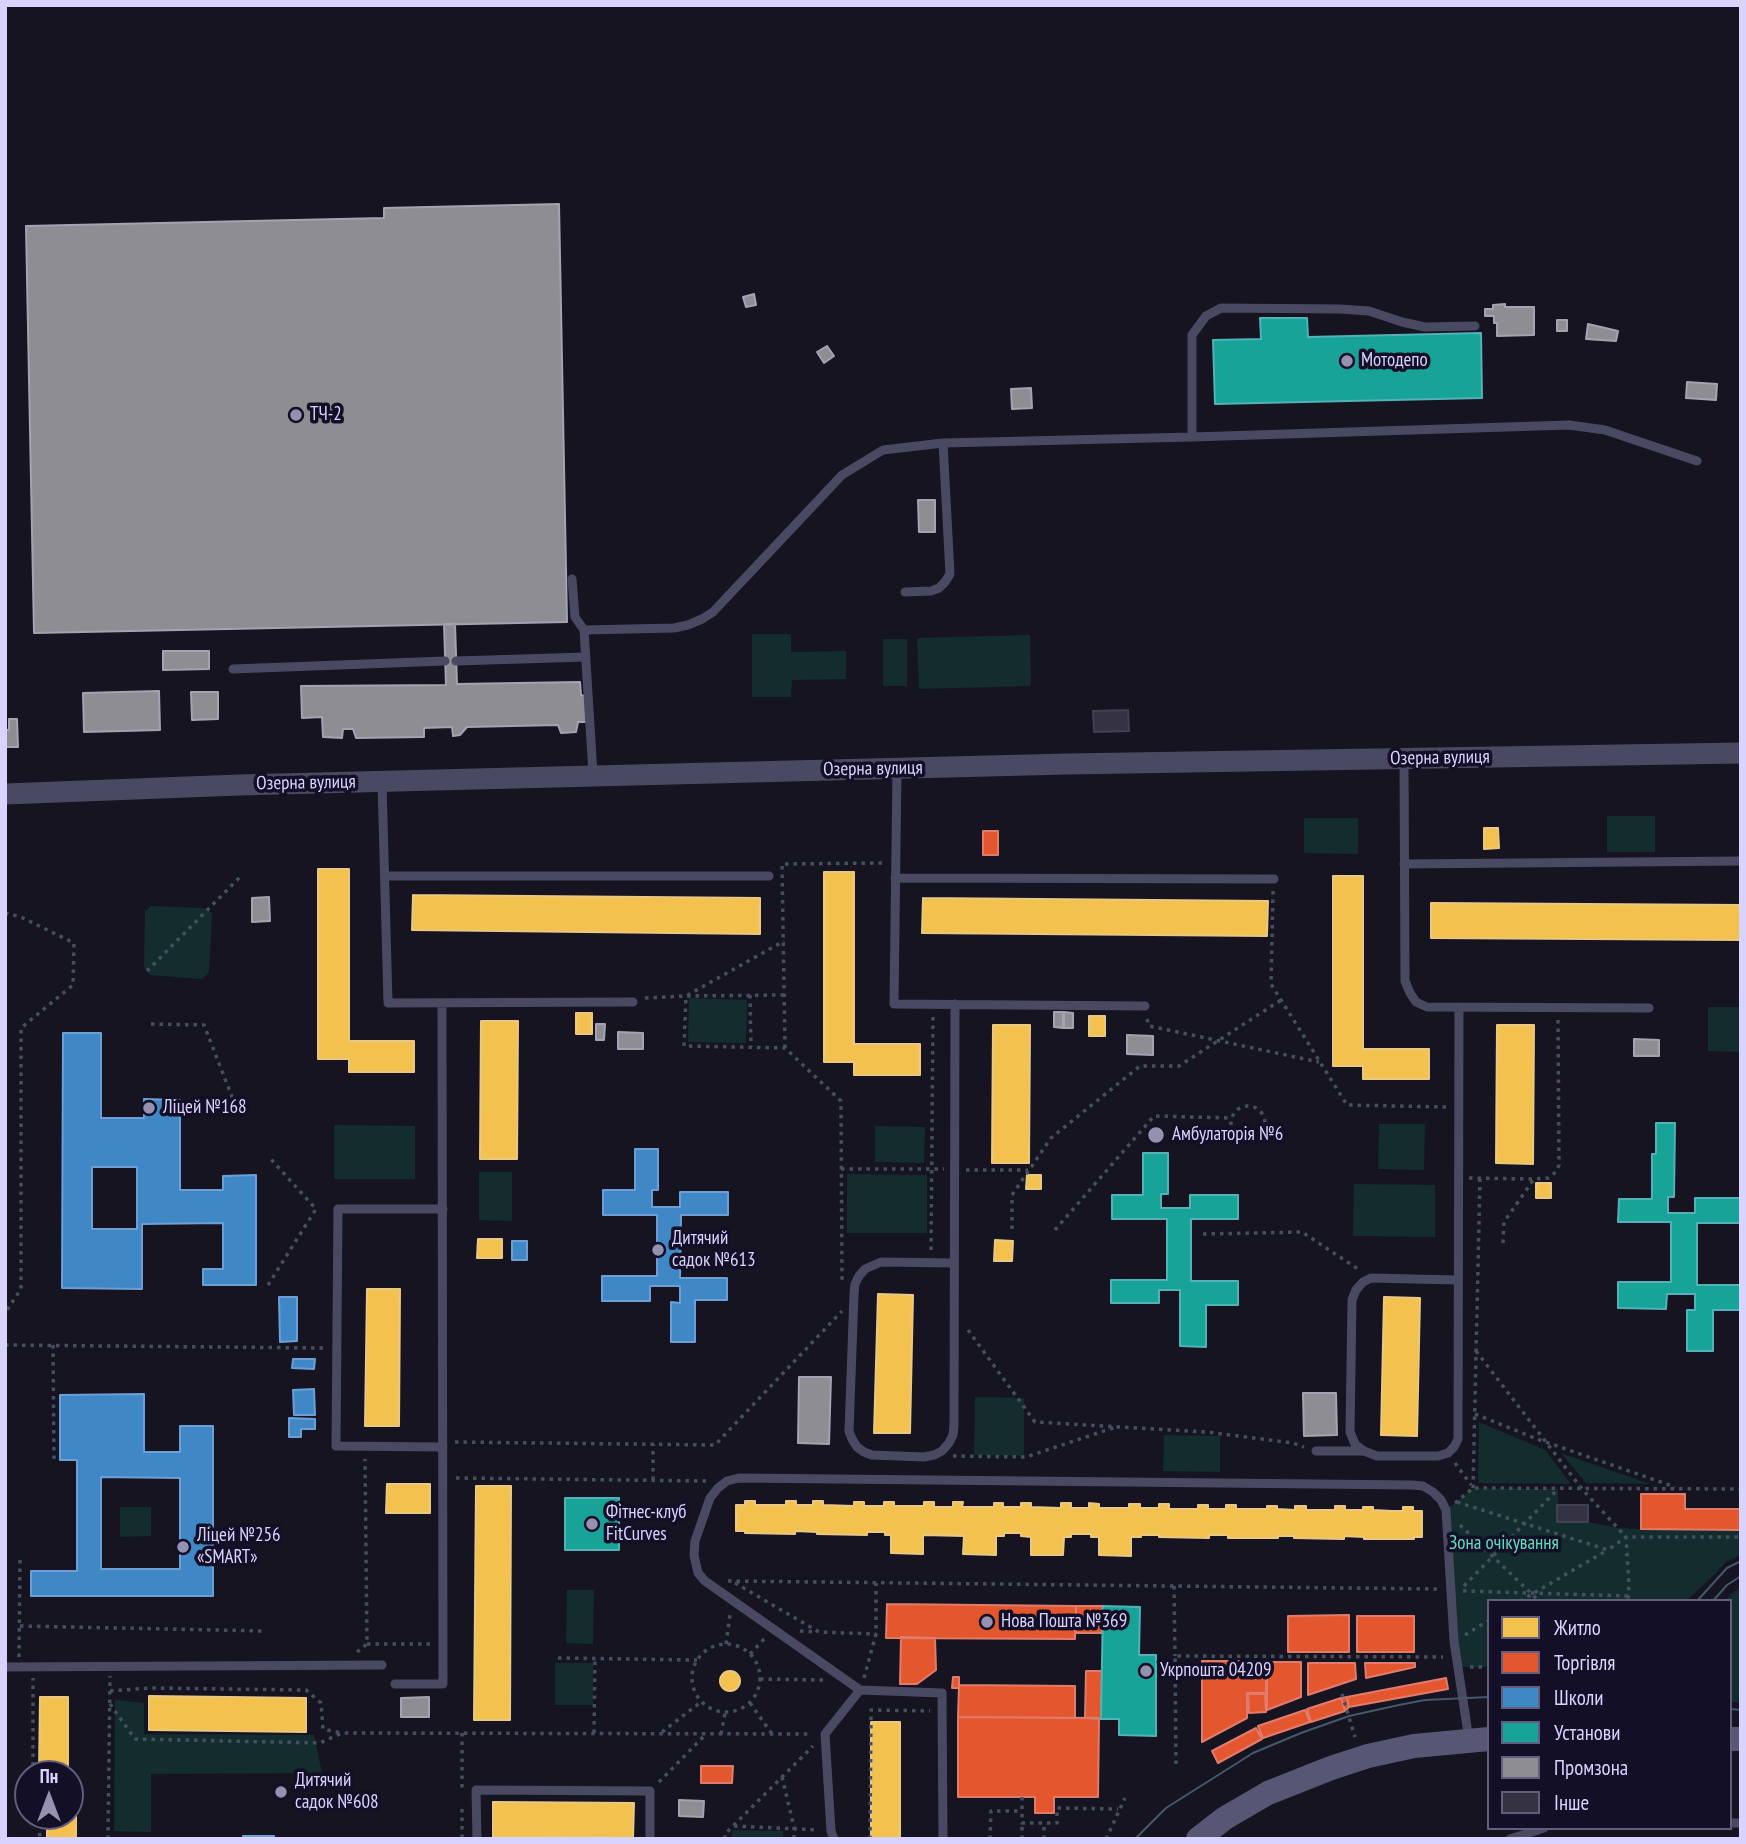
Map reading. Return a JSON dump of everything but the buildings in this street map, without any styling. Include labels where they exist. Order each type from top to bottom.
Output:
[{"type":"main road","points":[[1198,1839],[1225,1818],[1268,1793],[1331,1768],[1403,1748],[1479,1740]]},
{"type":"street","name":"Озерна вулиця","points":[[5,794],[593,776],[1741,753]]},
{"type":"lane","points":[[1192,438],[1192,335],[1206,316],[1221,308],[1369,311],[1402,323],[1424,327],[1475,326]]},
{"type":"lane","points":[[584,630],[674,628],[702,619],[713,612],[842,475],[883,450],[943,443],[1192,438],[1569,425],[1605,430],[1697,461]]},
{"type":"lane","points":[[905,592],[939,588],[950,574],[943,443]]},
{"type":"lane","points":[[572,579],[575,617],[584,630],[593,776]]},
{"type":"lane","points":[[456,661],[586,657]]},
{"type":"lane","points":[[233,669],[445,662]]},
{"type":"lane","points":[[1404,759],[1405,981],[1416,1002],[1427,1007],[1649,1008]]},
{"type":"lane","points":[[897,769],[894,1004],[1145,1006]]},
{"type":"lane","points":[[382,782],[388,1003],[633,1002]]},
{"type":"lane","points":[[1404,864],[1741,861]]},
{"type":"lane","points":[[384,876],[769,876]]},
{"type":"lane","points":[[895,878],[1274,879]]},
{"type":"lane","points":[[395,1684],[443,1684],[442,1003]]},
{"type":"lane","points":[[954,1263],[881,1262],[865,1269],[855,1284],[849,1431],[857,1447],[872,1455],[934,1455],[942,1451],[953,1435],[956,1004]]},
{"type":"lane","points":[[1457,1280],[1371,1278],[1356,1290],[1352,1300],[1350,1432],[1356,1444],[1364,1451],[1377,1456],[1438,1456],[1448,1453],[1458,1439],[1459,1007]]},
{"type":"lane","points":[[443,1209],[338,1209],[336,1446],[443,1444]]},
{"type":"lane","points":[[1316,1451],[1364,1451]]},
{"type":"lane","points":[[943,1839],[942,1692],[860,1690],[705,1581],[698,1573],[694,1555],[695,1541],[710,1498],[727,1481],[739,1478],[1423,1486],[1441,1500],[1446,1510],[1454,1641],[1479,1740]]},
{"type":"lane","points":[[5,1667],[382,1665]]},
{"type":"lane","points":[[832,1835],[825,1734],[860,1690]]},
{"type":"lane","points":[[477,1839],[476,1790],[650,1791],[650,1839]]},
{"type":"lane","points":[[1510,1839],[1538,1830]]},
{"type":"path","points":[[785,1048],[782,864],[895,863]]},
{"type":"path","points":[[147,971],[242,875]]},
{"type":"path","points":[[1274,879],[1271,984],[1347,1105],[1458,1107]]},
{"type":"path","points":[[5,913],[22,917],[74,943],[73,985],[21,1028],[22,1289],[5,1313]]},
{"type":"path","points":[[686,996],[784,941]]},
{"type":"path","points":[[750,995],[751,1047]]},
{"type":"path","points":[[633,1002],[641,998],[784,995]]},
{"type":"path","points":[[686,996],[684,1046],[785,1048],[841,1101],[842,1285]]},
{"type":"path","points":[[1012,1229],[1012,1195],[1051,1139],[1140,1066],[1179,1066],[1281,1000]]},
{"type":"path","points":[[931,1263],[933,1004]]},
{"type":"path","points":[[1145,1006],[1149,1026],[1320,1062]]},
{"type":"path","points":[[1458,1178],[1534,1179],[1548,1178],[1556,1172],[1559,1165],[1558,1008]]},
{"type":"path","points":[[151,1024],[204,1025],[233,1102]]},
{"type":"path","points":[[1250,1106],[1261,1111],[1265,1128],[1259,1137],[1243,1140],[1234,1133],[1232,1118],[1239,1109],[1250,1106]]},
{"type":"path","points":[[1055,1230],[1154,1116],[1232,1118]]},
{"type":"path","points":[[268,1286],[316,1209],[269,1157]]},
{"type":"path","points":[[841,1169],[1029,1170]]},
{"type":"path","points":[[1473,1488],[1479,1179]]},
{"type":"path","points":[[1503,1242],[1504,1222],[1534,1179]]},
{"type":"path","points":[[1203,1234],[1302,1233],[1371,1278]]},
{"type":"path","points":[[443,1444],[715,1445],[854,1298]]},
{"type":"path","points":[[954,1311],[1035,1422],[1207,1432],[1293,1443],[1316,1451]]},
{"type":"path","points":[[5,1345],[337,1348]]},
{"type":"path","points":[[53,1345],[54,1460]]},
{"type":"path","points":[[1476,1351],[1582,1489],[1626,1537],[1628,1598],[1460,1590],[1558,1489]]},
{"type":"path","points":[[1459,1408],[1547,1443],[1680,1489]]},
{"type":"path","points":[[934,1455],[1026,1457],[1118,1426]]},
{"type":"path","points":[[653,1444],[653,1480]]},
{"type":"path","points":[[365,1446],[367,1644]]},
{"type":"path","points":[[1448,1453],[1473,1488]]},
{"type":"path","points":[[443,1478],[727,1481]]},
{"type":"path","points":[[1608,1550],[1457,1502],[1473,1488],[1741,1489]]},
{"type":"path","points":[[1446,1510],[1537,1599]]},
{"type":"path","points":[[1523,1599],[1626,1537],[1741,1537]]},
{"type":"path","points":[[12,1659],[19,1659],[20,1557]]},
{"type":"path","points":[[705,1581],[1450,1590]]},
{"type":"path","points":[[734,1581],[819,1632],[876,1634]]},
{"type":"path","points":[[860,1690],[876,1634],[876,1583]]},
{"type":"path","points":[[1174,1586],[1176,1764]]},
{"type":"path","points":[[726,1644],[732,1601]]},
{"type":"path","points":[[20,1626],[262,1631]]},
{"type":"path","points":[[750,1654],[773,1629]]},
{"type":"path","points":[[356,1653],[367,1644],[443,1644]]},
{"type":"path","points":[[726,1644],[750,1654],[756,1662],[760,1679],[759,1688],[750,1703],[734,1712],[725,1713],[717,1712],[701,1702],[695,1693],[692,1670],[705,1651],[726,1644]]},
{"type":"path","points":[[1175,1656],[1446,1657]]},
{"type":"path","points":[[558,1658],[697,1660]]},
{"type":"path","points":[[594,1734],[595,1658]]},
{"type":"path","points":[[33,1667],[33,1760]]},
{"type":"path","points":[[108,1839],[110,1667]]},
{"type":"path","points":[[760,1679],[847,1681]]},
{"type":"path","points":[[110,1691],[149,1688],[306,1690],[321,1703],[323,1729],[342,1733],[825,1734]]},
{"type":"path","points":[[1342,1694],[1355,1737]]},
{"type":"path","points":[[660,1734],[701,1702]]},
{"type":"path","points":[[750,1703],[772,1734]]},
{"type":"path","points":[[110,1704],[135,1740],[320,1743],[342,1733]]},
{"type":"path","points":[[870,1839],[871,1710],[931,1711]]},
{"type":"path","points":[[721,1734],[725,1713]]},
{"type":"path","points":[[462,1733],[462,1839]]},
{"type":"path","points":[[650,1791],[706,1734]]},
{"type":"path","points":[[725,1839],[725,1834],[825,1734]]},
{"type":"path","points":[[782,1777],[794,1827],[794,1839]]},
{"type":"path","points":[[1022,1797],[1022,1839]]},
{"type":"path","points":[[1105,1839],[1125,1798]]},
{"type":"path","points":[[1022,1823],[1056,1822],[1057,1808],[1118,1809]]},
{"type":"path","points":[[990,1839],[991,1811],[1022,1811]]},
{"type":"path","points":[[1044,1822],[1044,1839]]},
{"type":"path","points":[[734,1826],[794,1827],[832,1835]]},
{"type":"green space","points":[[752,634],[791,634],[791,652],[846,651],[846,679],[792,680],[791,697],[752,697]]},
{"type":"green space","points":[[1030,635],[1031,686],[919,689],[917,638]]},
{"type":"green space","points":[[883,639],[907,639],[907,686],[883,686]]},
{"type":"green space","points":[[1607,816],[1655,816],[1655,852],[1607,852]]},
{"type":"green space","points":[[1304,818],[1358,818],[1358,854],[1304,853]]},
{"type":"green space","points":[[151,906],[203,908],[212,913],[209,972],[202,979],[150,975],[144,967],[145,912]]},
{"type":"green space","points":[[689,998],[747,1000],[746,1043],[688,1042]]},
{"type":"green space","points":[[1708,1007],[1741,1007],[1741,1052],[1708,1051]]},
{"type":"green space","points":[[1379,1124],[1425,1124],[1424,1170],[1378,1169]]},
{"type":"green space","points":[[334,1125],[415,1126],[415,1179],[334,1179]]},
{"type":"green space","points":[[875,1126],[925,1127],[924,1163],[875,1162]]},
{"type":"green space","points":[[479,1172],[512,1172],[512,1221],[479,1220]]},
{"type":"green space","points":[[847,1174],[927,1175],[927,1233],[847,1233]]},
{"type":"green space","points":[[1354,1184],[1435,1185],[1435,1237],[1353,1236]]},
{"type":"green space","points":[[975,1397],[1024,1398],[1024,1456],[974,1455]]},
{"type":"green space","points":[[1479,1422],[1545,1450],[1571,1484],[1478,1483]]},
{"type":"green space","points":[[1164,1435],[1220,1436],[1220,1472],[1163,1471]]},
{"type":"green space","points":[[1561,1453],[1650,1484],[1586,1483]]},
{"type":"green space","name":"Зона очікування","points":[[1473,1488],[1558,1489],[1558,1522],[1588,1522],[1618,1528],[1741,1530],[1741,1555],[1726,1562],[1688,1599],[1487,1599],[1487,1667],[1458,1667],[1446,1510]]},
{"type":"green space","points":[[120,1507],[151,1507],[151,1536],[120,1537]]},
{"type":"green space","points":[[1741,1587],[1741,1702],[1732,1702],[1732,1599],[1727,1599]]},
{"type":"green space","points":[[567,1590],[594,1590],[593,1644],[566,1643]]},
{"type":"green space","points":[[555,1663],[593,1663],[593,1705],[555,1705]]},
{"type":"green space","points":[[115,1700],[144,1703],[144,1734],[314,1735],[322,1773],[151,1774],[151,1832],[114,1831]]},
{"type":"green space","points":[[732,1830],[783,1831],[783,1839],[732,1839]]},
{"type":"tram line","points":[[1699,1599],[1727,1568],[1741,1561]]},
{"type":"tram line","points":[[1715,1599],[1727,1585],[1741,1576]]},
{"type":"tram line","points":[[1135,1839],[1166,1808],[1253,1753],[1301,1733],[1349,1716],[1425,1700],[1487,1697]]},
{"type":"tram line","points":[[1732,1709],[1741,1710]]},
{"type":"place","name":"Мотодепо","points":[[1347,361]]},
{"type":"place","name":"ТЧ-2","points":[[296,415]]},
{"type":"place","name":"Ліцей №168","points":[[149,1108]]},
{"type":"place","name":"Амбулаторія №6","points":[[1156,1135]]},
{"type":"place","name":"Дитячий садок №613","points":[[658,1250]]},
{"type":"place","name":"Фітнес-клуб FitCurves","points":[[592,1524]]},
{"type":"place","name":"Ліцей №256 «SMART»","points":[[183,1547]]},
{"type":"place","name":"Нова Пошта №369","points":[[987,1622]]},
{"type":"place","name":"Укрпошта 04209","points":[[1146,1671]]},
{"type":"place","name":"Дитячий садок №608","points":[[281,1792]]}]
